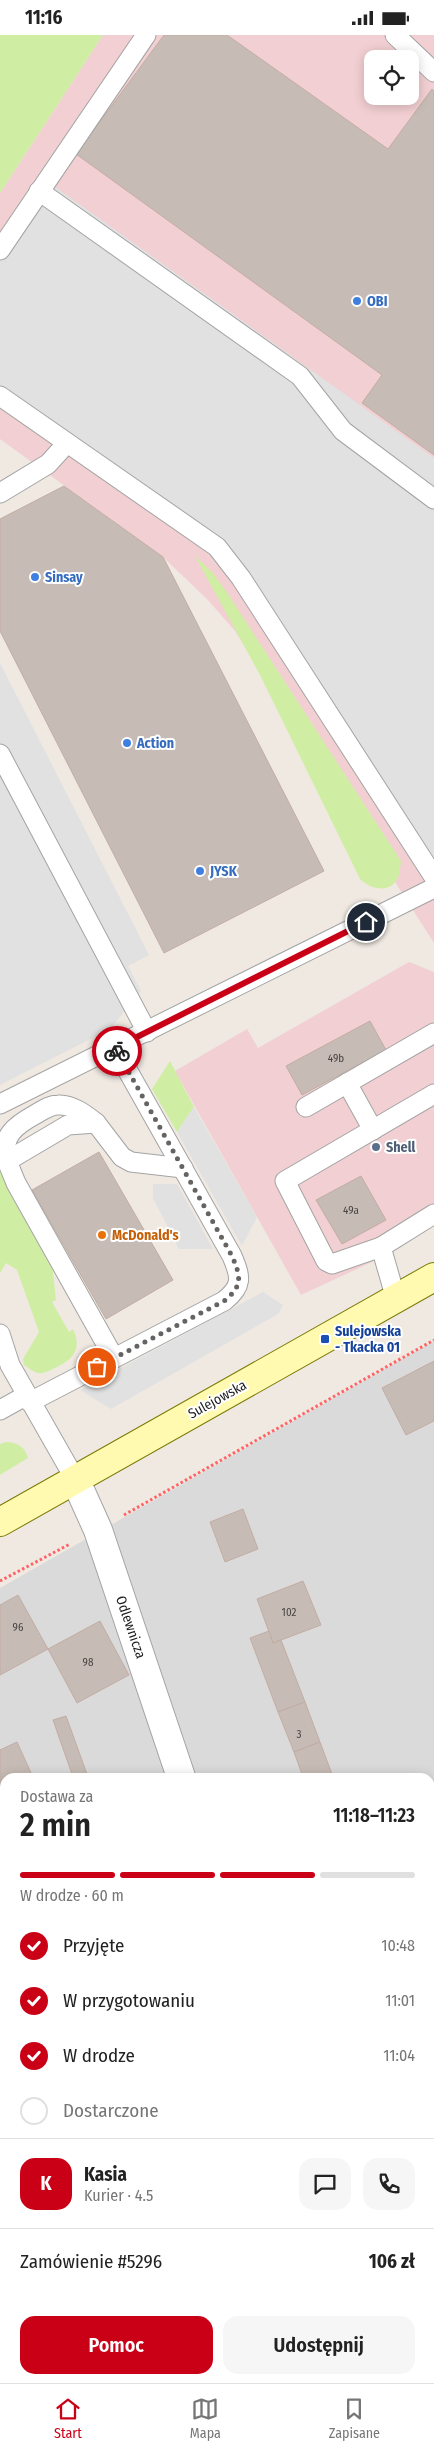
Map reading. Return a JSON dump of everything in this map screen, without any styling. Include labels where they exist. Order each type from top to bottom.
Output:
[{"type":"main road","name":"Sulejowska","points":[[0,1522],[434,1277]]},
{"type":"street","name":"Odlewnicza","points":[[75,1479],[98,1530],[180,1773]]},
{"type":"lane","points":[[0,250],[146,35]]},
{"type":"lane","points":[[395,35],[434,71]]},
{"type":"lane","points":[[39,191],[300,376],[343,431],[434,499]]},
{"type":"lane","points":[[0,396],[216,547],[241,578],[434,877]]},
{"type":"lane","points":[[0,493],[48,464],[67,443]]},
{"type":"lane","points":[[0,754],[147,1032]]},
{"type":"lane","points":[[0,1104],[434,888]]},
{"type":"lane","points":[[306,1107],[434,1033]]},
{"type":"lane","points":[[0,1410],[29,1399],[114,1358],[224,1301],[235,1292],[238,1286],[237,1269],[232,1256],[115,1048]]},
{"type":"lane","points":[[347,1083],[373,1130]]},
{"type":"lane","points":[[434,1095],[285,1181],[326,1261],[332,1264],[381,1247],[434,1214]]},
{"type":"lane","points":[[114,1358],[16,1183],[7,1161],[6,1140],[12,1130],[50,1106],[68,1106],[83,1112],[96,1123],[122,1157],[131,1162],[183,1168]]},
{"type":"lane","points":[[7,1161],[68,1125],[96,1123]]},
{"type":"lane","points":[[381,1247],[396,1299]]},
{"type":"lane","points":[[0,1334],[10,1365],[75,1479]]},
{"type":"path","points":[[0,1581],[98,1530],[434,1340]]},
{"type":"shaded area","points":[[103,35],[434,35],[434,943],[235,631],[207,599],[163,557],[0,439],[0,193]]},
{"type":"shaded area","points":[[47,181],[434,458],[434,878],[217,547],[0,397],[0,249]]},
{"type":"shaded area","points":[[0,663],[149,955],[128,966],[141,991],[110,1029],[0,1085]]},
{"type":"shaded area","points":[[409,962],[434,972],[434,1223],[372,1262],[301,1295],[175,1071],[247,1029],[258,1048]]},
{"type":"shaded area","points":[[194,1107],[257,1217],[242,1246],[177,1132]]},
{"type":"shaded area","points":[[153,1184],[177,1184],[213,1249],[179,1249],[153,1198]]},
{"type":"shaded area","points":[[263,1292],[283,1305],[278,1314],[111,1409],[80,1390]]},
{"type":"shaded area","points":[[434,1341],[434,1773],[0,1773],[0,1588]]},
{"type":"green space","points":[[0,35],[103,35],[0,193]]},
{"type":"green space","points":[[195,556],[213,573],[228,594],[401,861],[398,877],[392,885],[378,888],[368,885],[360,879],[260,675]]},
{"type":"green space","points":[[170,1061],[194,1107],[177,1132],[152,1089]]},
{"type":"green space","points":[[0,1170],[52,1263],[56,1300],[52,1302],[69,1332],[73,1329],[76,1337],[77,1343],[74,1354],[60,1366],[44,1373],[36,1372],[24,1365],[23,1359],[39,1332],[17,1270],[6,1263],[0,1273]]},
{"type":"green space","points":[[6,1442],[20,1446],[28,1458],[0,1475],[0,1444]]},
{"type":"building","name":"OBI","points":[[164,35],[227,35],[388,149],[432,89],[434,91],[434,455],[362,403],[382,375],[76,154]]},
{"type":"building","points":[[64,486],[163,557],[324,871],[164,953],[0,631],[0,519]]},
{"type":"building","points":[[370,1021],[386,1050],[302,1095],[286,1066]]},
{"type":"building","name":"McDonald's","points":[[99,1152],[173,1280],[106,1319],[32,1190]]},
{"type":"building","points":[[361,1176],[386,1220],[342,1244],[316,1200]]},
{"type":"building","points":[[434,1361],[434,1421],[406,1435],[382,1388]]},
{"type":"building","points":[[243,1509],[258,1549],[225,1562],[210,1522]]},
{"type":"building","points":[[303,1581],[321,1625],[273,1643],[257,1599]]},
{"type":"building","points":[[18,1595],[48,1649],[0,1675],[0,1605]]},
{"type":"building","points":[[100,1621],[129,1675],[77,1703],[48,1649]]},
{"type":"building","points":[[269,1631],[273,1643],[281,1640],[305,1702],[278,1712],[250,1638]]},
{"type":"building","points":[[305,1702],[320,1742],[294,1752],[278,1712]]},
{"type":"building","points":[[66,1716],[87,1773],[72,1773],[53,1720]]},
{"type":"building","points":[[17,1742],[31,1773],[0,1773],[0,1750]]},
{"type":"building","points":[[320,1742],[332,1773],[302,1773],[294,1752]]},
{"type":"way so far","points":[[97,1367],[224,1301],[235,1292],[239,1279],[232,1256],[117,1051]]},
{"type":"place","name":"OBI","points":[[357,301]]},
{"type":"place","name":"Sinsay","points":[[35,577]]},
{"type":"place","name":"Action","points":[[127,743]]},
{"type":"place","name":"JYSK","points":[[200,871]]},
{"type":"place","name":"Shell","points":[[376,1147]]},
{"type":"place","name":"McDonald's","points":[[102,1235]]},
{"type":"place","name":"Sulejowska - Tkacka 01","points":[[325,1339]]},
{"type":"route","points":[[117,1051],[115,1048],[366,922]]}]
